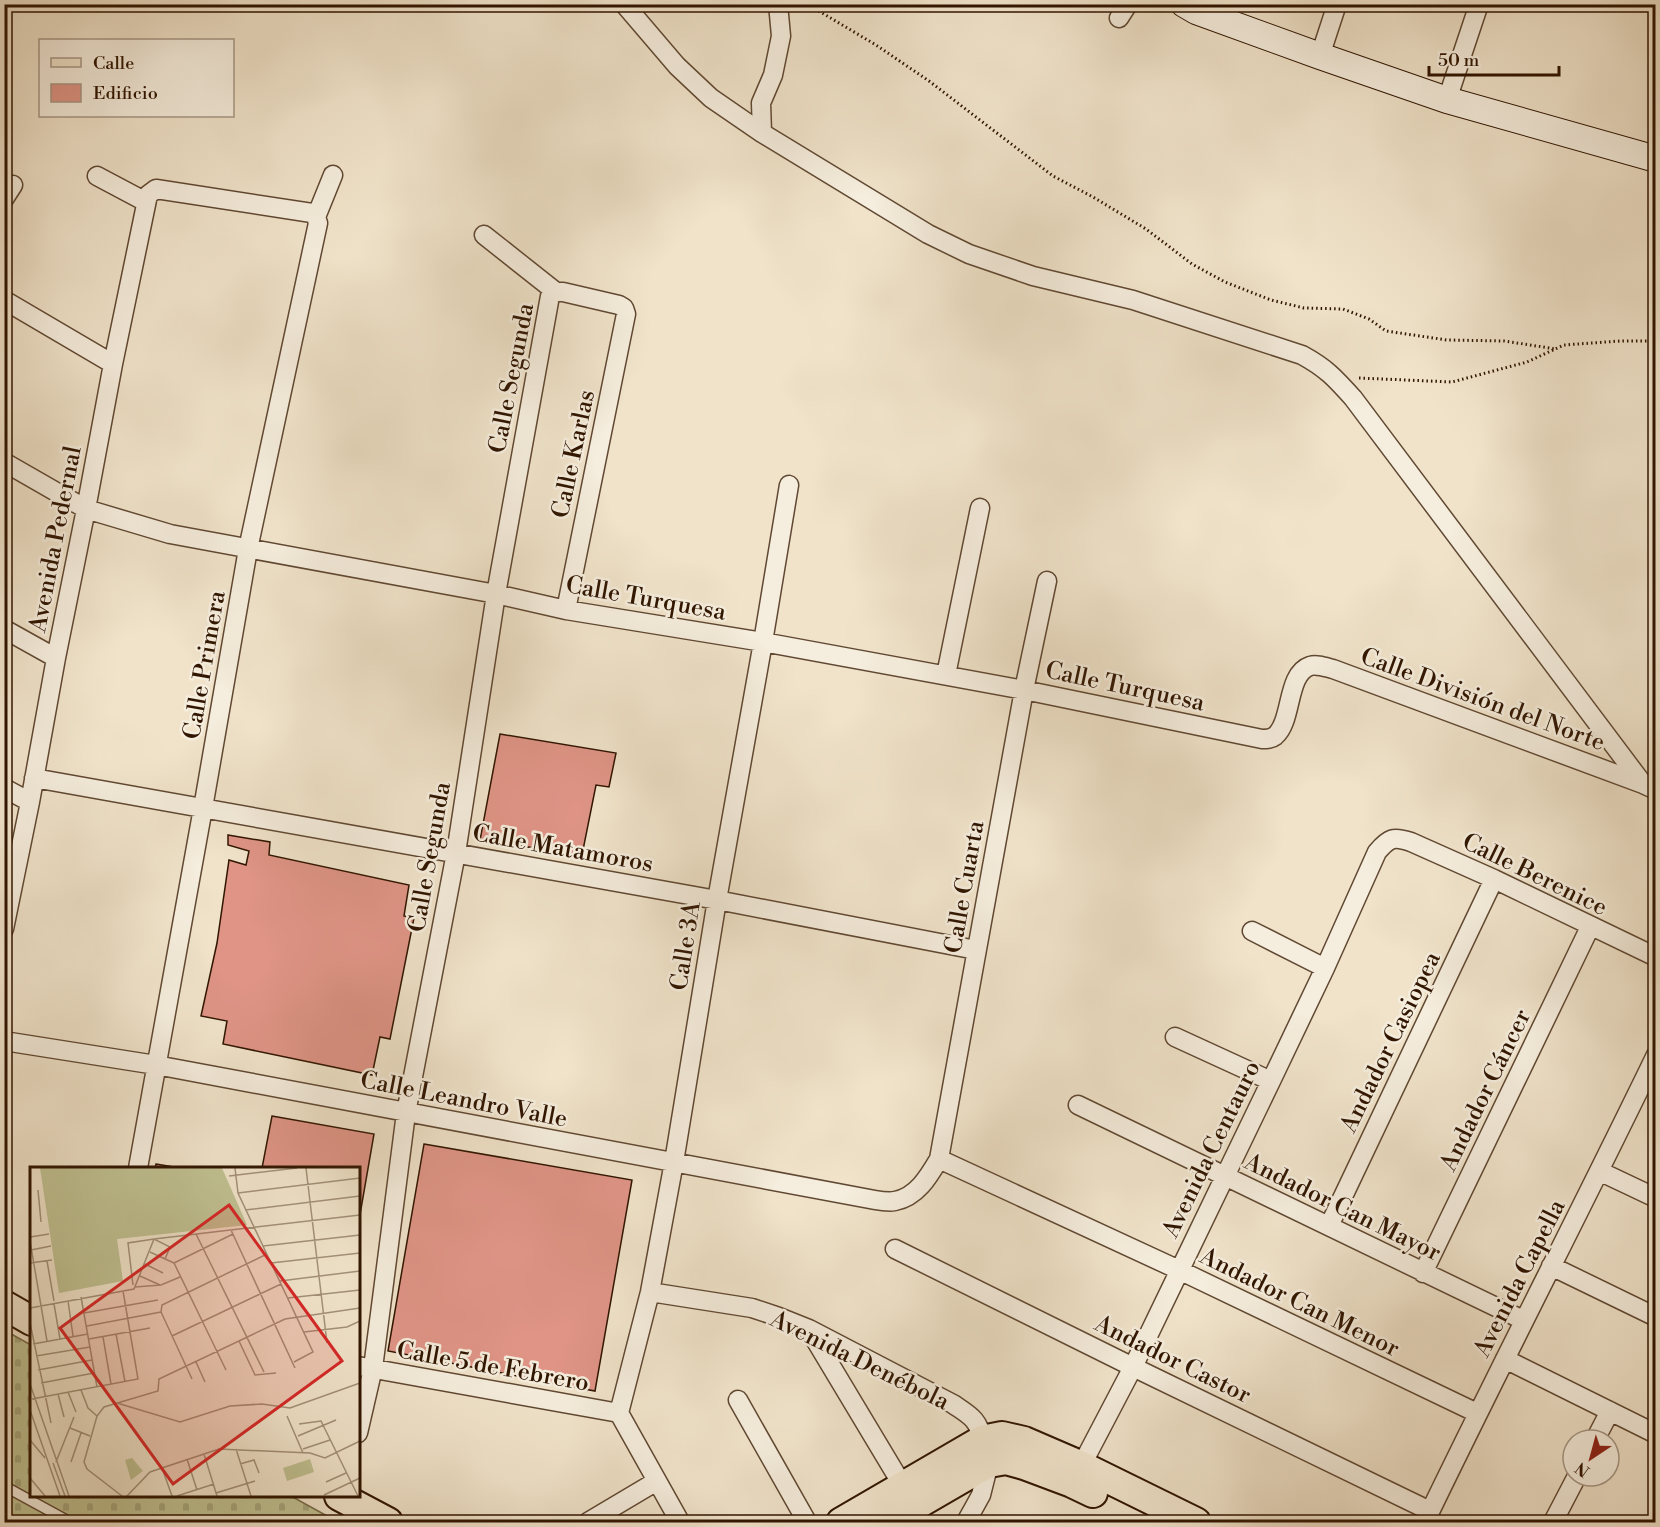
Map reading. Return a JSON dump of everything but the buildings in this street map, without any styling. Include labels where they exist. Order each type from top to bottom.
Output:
[{"type":"main road","points":[[1184,4],[1196,11],[1447,100],[1654,154]]},
{"type":"main road","points":[[4,1305],[30,1320]]},
{"type":"main road","points":[[887,1522],[986,1451]]},
{"type":"main road","points":[[842,1522],[903,1486],[986,1451],[1024,1465],[1077,1475],[1196,1522]]},
{"type":"main road","points":[[1077,1475],[1154,1522]]},
{"type":"main road","points":[[345,1497],[388,1522]]},
{"type":"street","points":[[624,4],[677,66],[711,98],[762,133],[928,234],[969,255],[1032,276],[1133,300],[1302,355],[1321,365],[1333,375],[1360,407],[1649,787]]},
{"type":"street","points":[[762,133],[761,103],[773,75],[781,36],[778,4]]},
{"type":"street","points":[[1320,56],[1337,4]]},
{"type":"street","points":[[1447,100],[1479,4]]},
{"type":"street","name":"Calle Primera","points":[[138,1167],[248,549],[318,223],[316,217],[333,175]]},
{"type":"street","points":[[97,176],[147,198],[156,189],[312,213],[316,217]]},
{"type":"street","name":"Avenida Pedernal","points":[[4,929],[112,364],[147,198]]},
{"type":"street","points":[[484,234],[556,292]]},
{"type":"street","name":"Calle Karlas","points":[[556,292],[619,305],[624,308],[626,314],[566,609]]},
{"type":"street","name":"Calle Segunda","points":[[360,1416],[406,1113],[456,853],[496,594],[550,297],[556,292]]},
{"type":"street","points":[[4,300],[112,364]]},
{"type":"street","name":"Calle Turquesa","points":[[4,462],[86,509],[170,534],[566,609],[946,675],[1262,739],[1275,736],[1280,731],[1297,678]]},
{"type":"street","name":"Calle 3A","points":[[619,1413],[651,1292],[789,485]]},
{"type":"street","points":[[946,675],[980,508]]},
{"type":"street","name":"Calle Cuarta","points":[[912,1193],[927,1180],[939,1159],[1024,690],[1047,581]]},
{"type":"street","points":[[4,629],[56,658]]},
{"type":"street","name":"Calle División del Norte","points":[[1297,678],[1304,669],[1311,665],[1332,669],[1649,787]]},
{"type":"street","name":"Calle Matamoros","points":[[34,778],[717,900],[976,950]]},
{"type":"street","points":[[4,788],[30,802]]},
{"type":"street","name":"Calle Berenice","points":[[1392,838],[1411,842],[1494,879],[1656,957]]},
{"type":"street","name":"Avenida Centauro","points":[[1077,1475],[1133,1367],[1271,1081],[1377,852],[1392,838]]},
{"type":"street","name":"Andador Casiopea","points":[[1329,1226],[1494,879]]},
{"type":"street","name":"Andador Cáncer","points":[[1423,1273],[1590,927]]},
{"type":"street","points":[[1252,931],[1325,968]]},
{"type":"street","points":[[1175,1037],[1271,1081]]},
{"type":"street","name":"Calle Leandro Valle","points":[[4,1041],[156,1065],[875,1200],[895,1201],[912,1193]]},
{"type":"street","name":"Avenida Capella","points":[[1428,1517],[1523,1320],[1599,1171],[1650,1079],[1656,1055]]},
{"type":"street","name":"Andador Can Mayor","points":[[1078,1106],[1523,1320]]},
{"type":"street","name":"Andador Can Menor","points":[[939,1159],[1179,1270],[1478,1413]]},
{"type":"street","points":[[1599,1171],[1656,1198]]},
{"type":"street","name":"Andador Castor","points":[[895,1249],[1428,1517]]},
{"type":"street","points":[[1551,1266],[1656,1317]]},
{"type":"street","name":"Avenida Denébola","points":[[651,1292],[752,1308],[809,1329],[953,1404],[970,1416],[980,1428],[986,1451]]},
{"type":"street","points":[[809,1329],[903,1486]]},
{"type":"street","points":[[1505,1359],[1656,1434]]},
{"type":"street","name":"Calle 5 de Febrero","points":[[366,1367],[619,1413]]},
{"type":"street","points":[[738,1400],[807,1522]]},
{"type":"street","points":[[1601,1428],[1610,1412]]},
{"type":"street","points":[[619,1413],[680,1522]]},
{"type":"street","points":[[966,1522],[981,1495],[986,1451]]},
{"type":"street","points":[[588,1522],[657,1481]]},
{"type":"street","points":[[1553,1522],[1571,1488]]},
{"type":"lane","points":[[4,1486],[70,1522]]},
{"type":"path","points":[[807,4],[876,45],[928,81],[1053,176],[1093,196],[1146,229],[1192,264],[1225,282],[1271,300],[1304,308],[1343,309],[1369,320],[1386,331],[1447,340],[1504,341],[1556,349]]},
{"type":"path","points":[[1333,375],[1452,382],[1527,362],[1564,345],[1656,341]]},
{"type":"green space","points":[[4,1330],[30,1344],[30,1497],[293,1497],[338,1522],[5,1522]]}]
